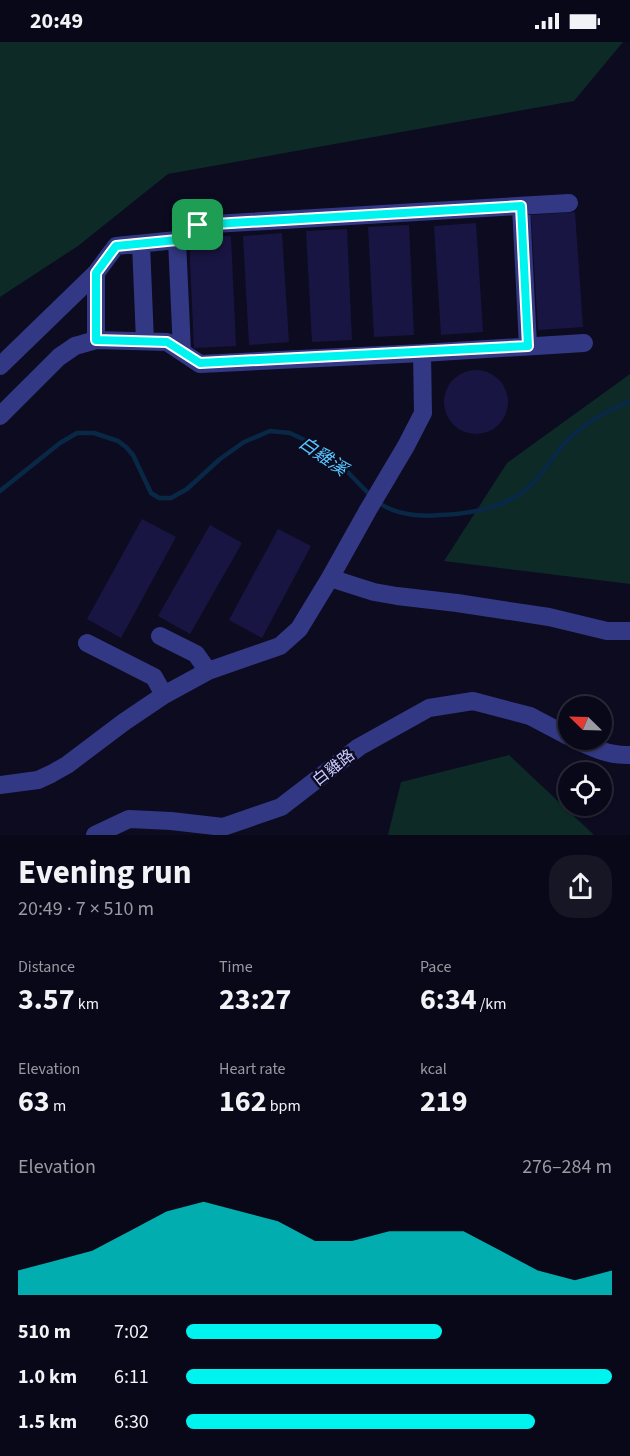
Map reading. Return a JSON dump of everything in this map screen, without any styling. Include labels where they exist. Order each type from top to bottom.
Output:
[{"type":"street","points":[[0,366],[96,273],[116,246],[177,240],[198,225],[569,203]]},
{"type":"street","points":[[521,206],[528,346]]},
{"type":"street","points":[[177,240],[182,351]]},
{"type":"street","points":[[141,244],[145,341]]},
{"type":"street","points":[[96,273],[96,340]]},
{"type":"street","points":[[0,416],[59,357],[75,346],[96,340],[167,342],[200,363],[584,343]]},
{"type":"street","points":[[0,785],[38,780],[51,774],[164,695],[208,671],[280,646],[291,638],[306,620],[423,413],[422,353]]},
{"type":"street","points":[[330,578],[374,592],[541,615],[607,631],[630,631]]},
{"type":"street","points":[[160,636],[196,654],[208,671]]},
{"type":"street","points":[[87,643],[154,677],[164,695]]},
{"type":"street","name":"白雞路","points":[[95,835],[129,819],[223,827],[281,807],[359,747],[429,708],[473,702],[530,716],[558,731]]},
{"type":"street","points":[[597,750],[622,756],[630,755]]},
{"type":"green space","points":[[0,42],[623,42],[574,101],[168,174],[78,246],[0,297]]},
{"type":"green space","points":[[630,374],[630,584],[444,561],[507,463]]},
{"type":"green space","points":[[509,755],[558,801],[558,816],[574,816],[594,835],[388,835],[401,782]]},
{"type":"building","points":[[575,212],[583,327],[538,330],[531,215]]},
{"type":"building","points":[[476,223],[483,332],[441,335],[434,226]]},
{"type":"building","points":[[409,225],[414,335],[374,337],[368,227]]},
{"type":"building","points":[[347,229],[352,340],[312,342],[306,231]]},
{"type":"building","points":[[282,233],[289,342],[249,345],[243,236]]},
{"type":"building","points":[[231,236],[236,346],[194,348],[189,238]]},
{"type":"building","points":[[476,370],[494,376],[502,384],[508,402],[502,420],[494,428],[476,434],[458,428],[450,420],[444,402],[450,384],[458,376]]},
{"type":"building","points":[[142,519],[176,537],[121,638],[87,619]]},
{"type":"building","points":[[210,525],[242,543],[190,634],[158,616]]},
{"type":"building","points":[[278,529],[311,546],[262,638],[229,620]]},
{"type":"waterway","name":"白雞溪","points":[[379,503],[401,513],[424,516],[471,512],[502,503],[520,494],[531,485],[566,442],[583,427],[610,410],[630,401]]},
{"type":"waterway","name":"白雞溪","points":[[0,491],[60,443],[77,433],[94,433],[118,441],[126,447],[133,455],[151,493],[159,498],[171,498],[187,489],[220,459],[244,442],[270,431],[290,433],[309,442],[339,463],[370,495]]},
{"type":"route","points":[[521,206],[528,346],[200,363],[167,342],[96,340],[96,273],[116,246],[177,240],[198,225],[521,206]]}]
